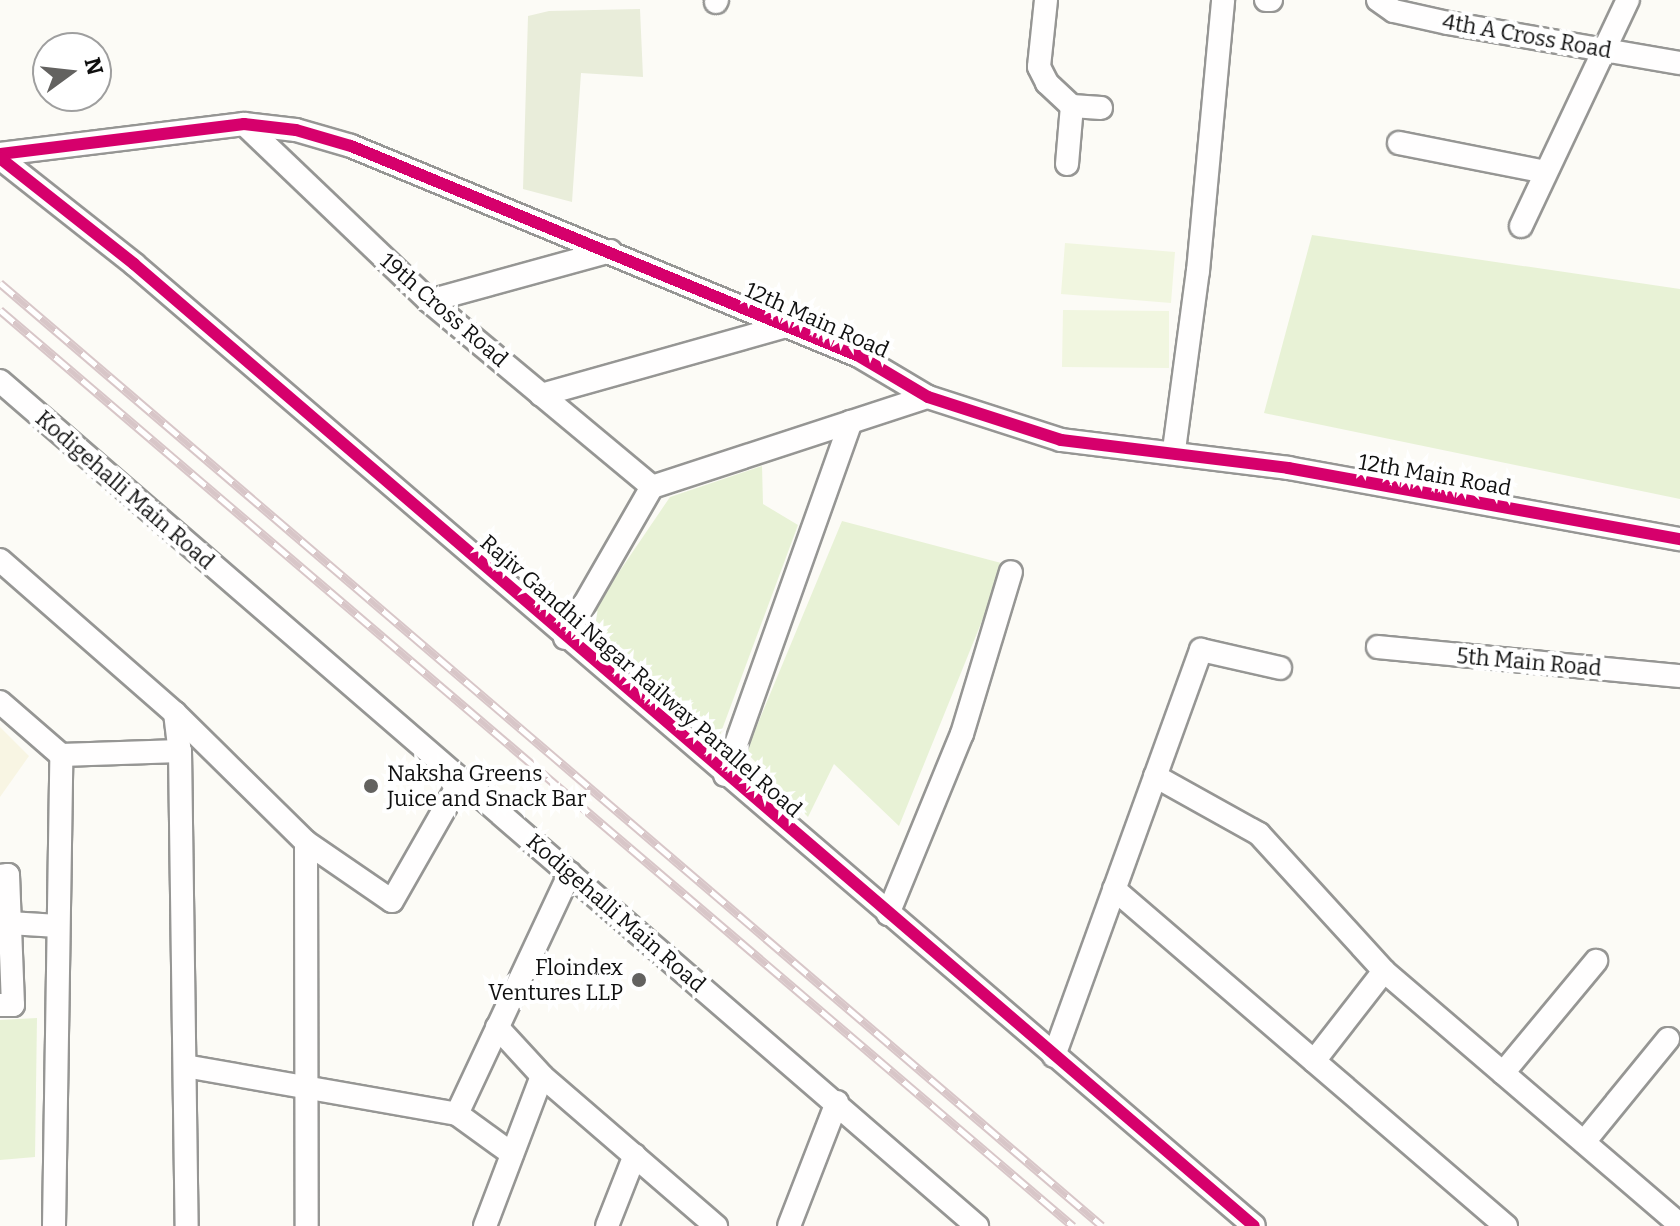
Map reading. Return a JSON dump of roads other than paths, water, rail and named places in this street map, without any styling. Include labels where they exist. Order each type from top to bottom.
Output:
[{"type":"street","points":[[1046,0],[1039,67],[1047,83],[1072,106],[1101,108]]},
{"type":"street","points":[[1174,450],[1223,0]]},
{"type":"street","name":"4th A Cross Road","points":[[1378,0],[1394,11],[1421,8],[1680,63]]},
{"type":"street","points":[[1521,226],[1601,48],[1628,0]]},
{"type":"street","points":[[1067,164],[1072,106]]},
{"type":"street","name":"12th Main Road","points":[[0,156],[244,124],[296,130],[351,146],[859,356],[928,397],[1061,440],[1174,450],[1680,539]]},
{"type":"street","name":"19th Cross Road","points":[[244,124],[429,301],[652,487]]},
{"type":"street","points":[[1399,143],[1545,172]]},
{"type":"street","name":"Rajiv Gandhi Nagar Railway Parallel Road","points":[[0,156],[134,264],[565,638],[1254,1226]]},
{"type":"street","points":[[429,301],[610,251]]},
{"type":"street","points":[[541,395],[787,326]]},
{"type":"street","name":"Kodigehalli Main Road","points":[[0,381],[977,1226]]},
{"type":"street","points":[[565,638],[652,487],[928,397]]},
{"type":"street","points":[[725,775],[851,422]]},
{"type":"street","points":[[0,560],[175,713],[306,842],[392,901],[461,780]]},
{"type":"street","points":[[888,914],[962,734],[1011,572]]},
{"type":"street","name":"5th Main Road","points":[[1378,647],[1680,676]]},
{"type":"street","points":[[1054,1056],[1201,650],[1280,668]]},
{"type":"street","points":[[0,702],[61,755],[180,751]]},
{"type":"street","points":[[175,713],[180,751],[187,1226]]},
{"type":"street","points":[[54,1226],[61,755]]},
{"type":"street","points":[[1155,776],[1259,834],[1384,971],[1680,1225]]},
{"type":"street","points":[[306,842],[307,1226]]},
{"type":"street","points":[[457,1114],[570,873]]},
{"type":"street","points":[[0,876],[8,875],[13,1005],[0,1005]]},
{"type":"street","points":[[1114,889],[1506,1226]]},
{"type":"street","points":[[9,923],[58,926]]},
{"type":"street","points":[[1503,1073],[1596,961]]},
{"type":"street","points":[[1314,1061],[1384,971]]},
{"type":"street","points":[[497,1027],[542,1076],[716,1226]]},
{"type":"street","points":[[1584,1142],[1668,1039]]},
{"type":"street","points":[[185,1066],[457,1114],[512,1154]]},
{"type":"street","points":[[485,1226],[542,1076]]},
{"type":"street","points":[[789,1226],[837,1102]]},
{"type":"street","points":[[607,1226],[635,1155]]},
{"type":"railway","points":[[0,283],[1102,1226]]},
{"type":"railway","points":[[0,310],[1073,1226]]},
{"type":"place","name":"Naksha Greens Juice and Snack Bar","points":[[371,786]]},
{"type":"place","name":"Floindex Ventures LLP","points":[[639,980]]}]
